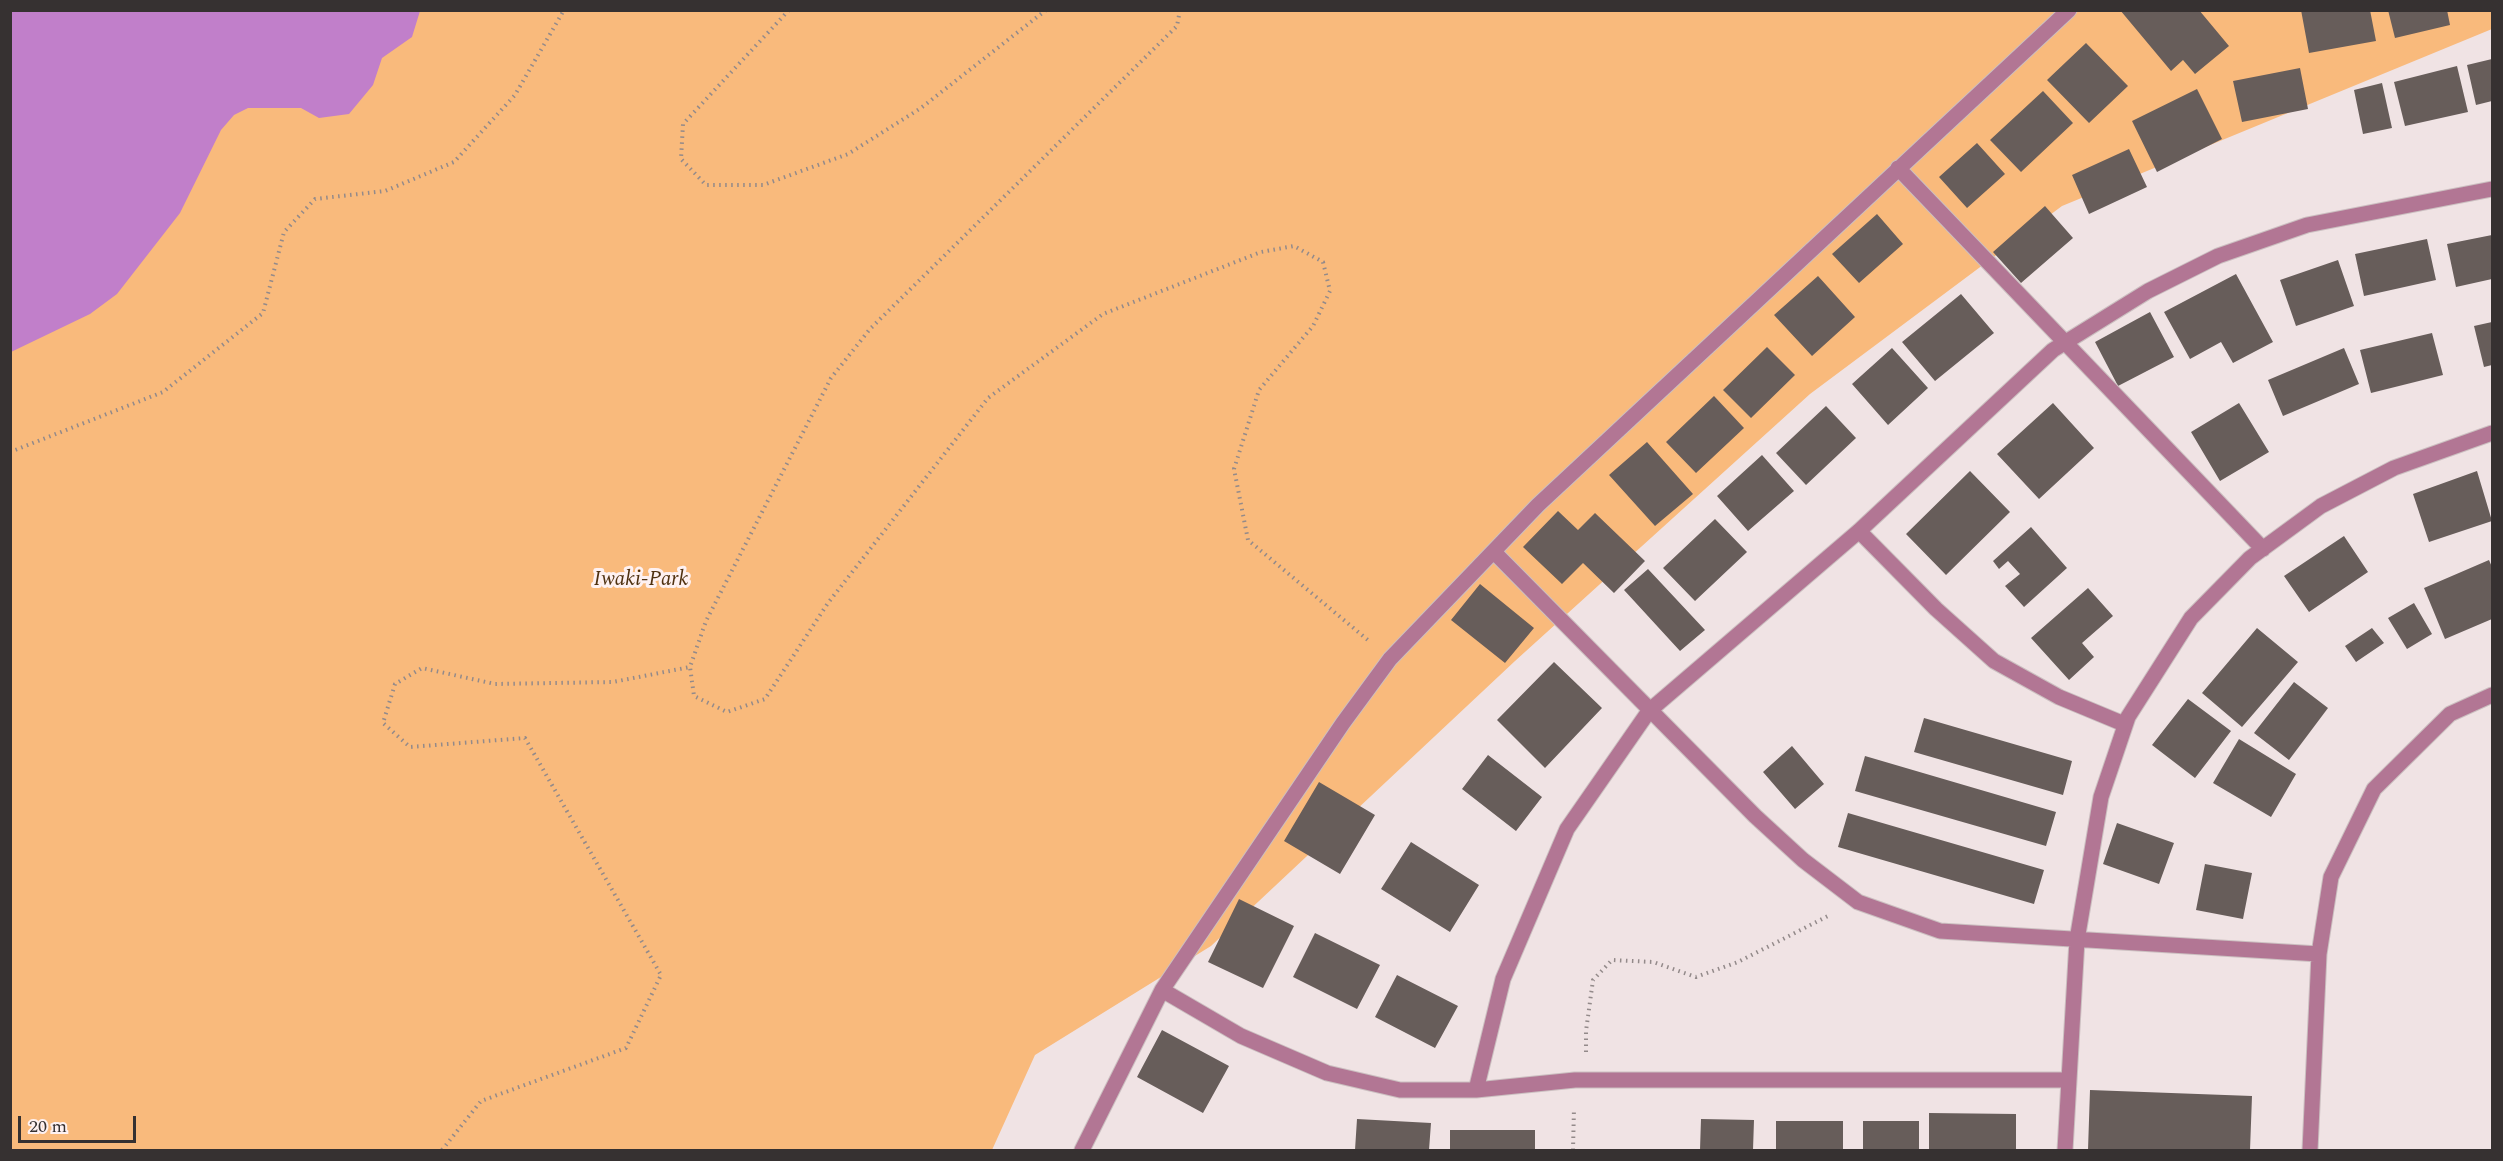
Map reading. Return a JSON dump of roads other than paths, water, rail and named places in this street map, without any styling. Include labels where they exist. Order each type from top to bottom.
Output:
[{"type":"street","points":[[1082,1150],[1162,990],[1343,723],[1390,659],[1538,505],[2069,10]]},
{"type":"street","points":[[1898,168],[2263,549]]},
{"type":"street","points":[[1476,1090],[1503,979],[1567,829],[1649,711],[1859,531],[2064,342],[2148,291],[2217,256],[2307,225],[2493,189]]},
{"type":"street","points":[[2065,1150],[2077,940],[2100,796],[2124,724],[2191,618],[2250,558],[2321,506],[2394,468],[2493,433]]},
{"type":"street","points":[[1859,531],[1936,609],[1994,660],[2059,697],[2124,724]]},
{"type":"street","points":[[1494,552],[1755,816],[1803,860],[1858,902],[1940,931],[2319,954]]},
{"type":"street","points":[[2310,1150],[2319,954],[2331,877],[2374,789],[2450,714],[2493,695]]},
{"type":"street","points":[[1162,990],[1241,1036],[1327,1073],[1400,1090],[1476,1090],[1581,1080],[2069,1080]]},
{"type":"park label","name":"Iwaki-Park","points":[[641,581]]}]
